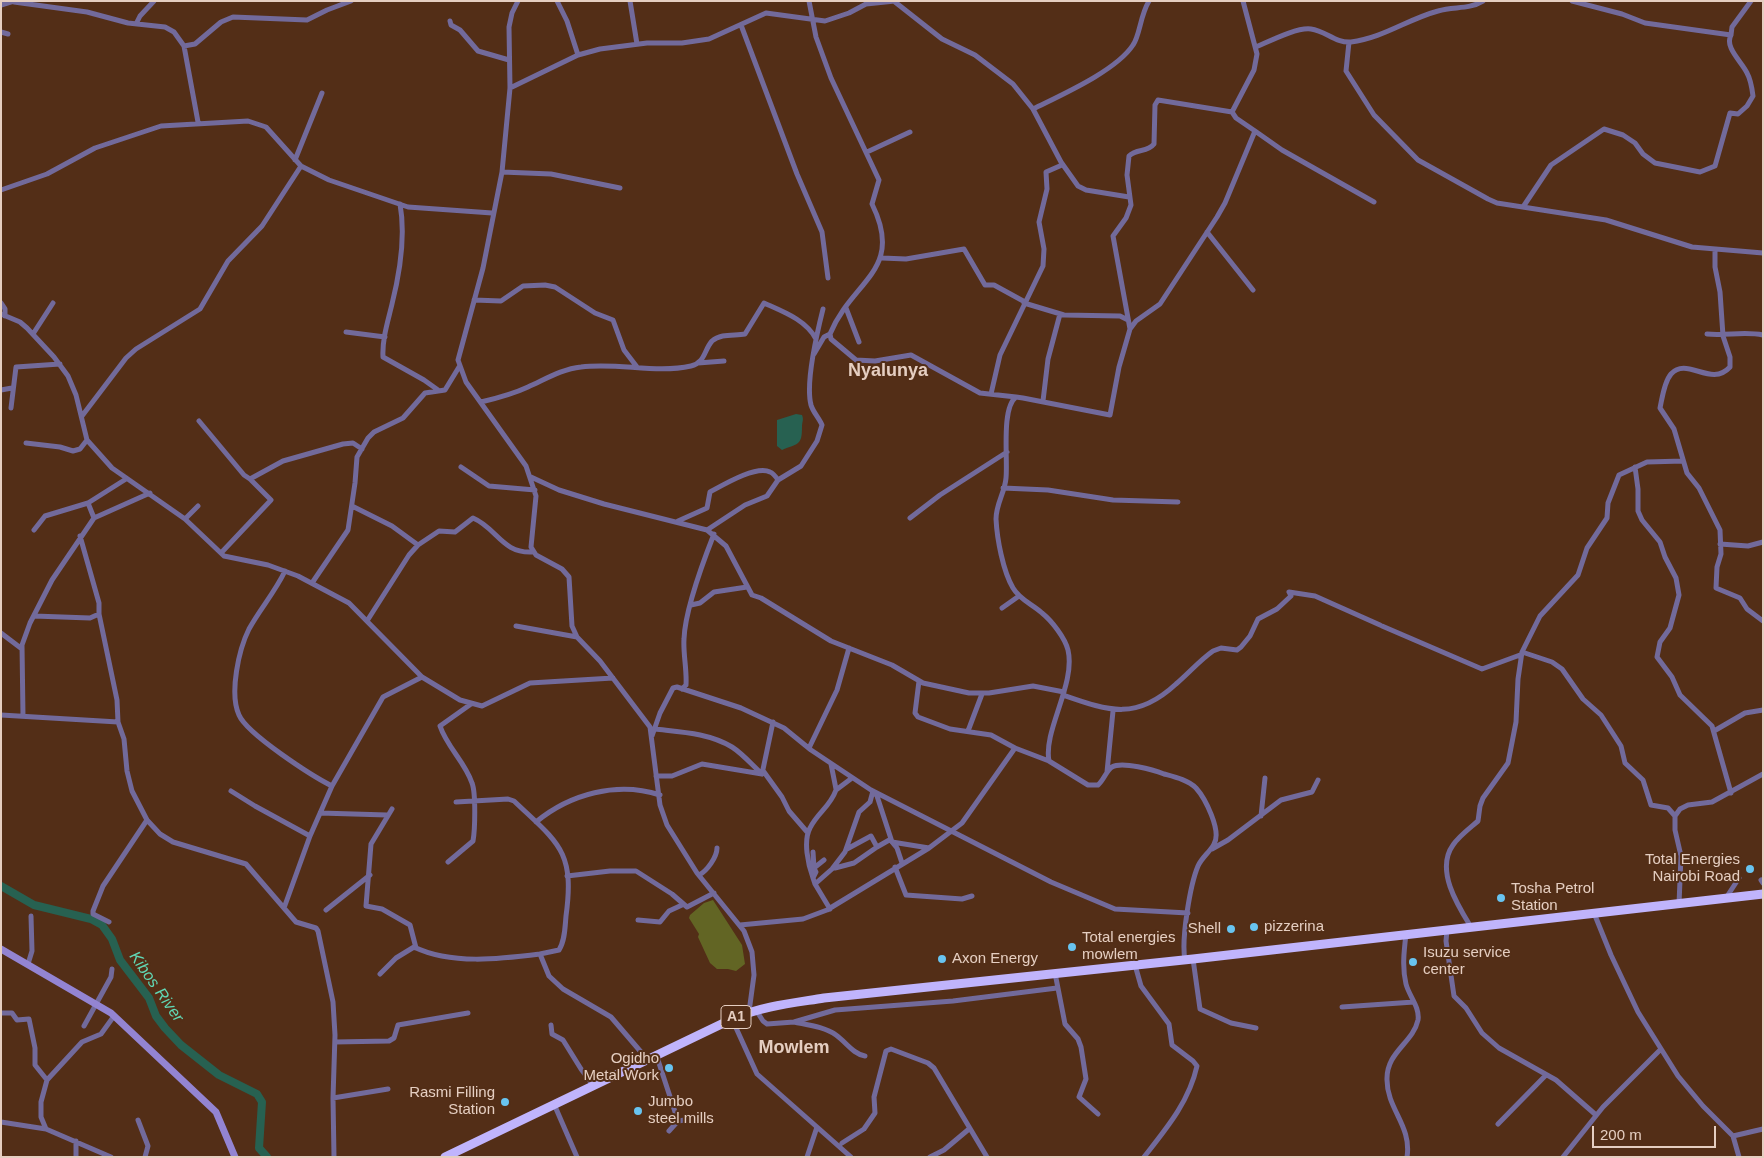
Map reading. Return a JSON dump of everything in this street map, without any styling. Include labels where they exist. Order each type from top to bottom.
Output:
[{"type":"highway","name":"A1","points":[[445,1157],[656,1054],[752,1011],[824,998],[1763,894]]},
{"type":"main road","points":[[1,949],[96,1003],[114,1016],[216,1112],[235,1157]]},
{"type":"street","points":[[136,24],[140,16],[154,1]]},
{"type":"street","points":[[333,1],[345,4]]},
{"type":"street","points":[[184,46],[195,44],[221,22],[233,17],[307,20],[351,1]]},
{"type":"street","points":[[518,1],[510,19],[510,88],[502,172],[492,213],[483,268],[459,352],[459,367],[481,402],[519,455],[530,477],[536,505],[531,539],[533,552]]},
{"type":"street","points":[[557,1],[567,21],[578,55]]},
{"type":"street","points":[[630,1],[637,44]]},
{"type":"street","points":[[810,1],[816,37],[831,78],[868,152],[879,180],[872,198],[872,204],[879,216],[883,233],[882,258],[849,299],[846,308],[830,334],[824,337],[814,354]]},
{"type":"street","points":[[1033,109],[1119,62],[1134,42],[1141,15],[1149,1]]},
{"type":"street","points":[[1232,112],[1254,70],[1256,47],[1243,1]]},
{"type":"street","points":[[1256,47],[1307,29],[1317,30],[1337,40],[1349,42],[1378,36],[1435,11],[1465,8],[1483,1]]},
{"type":"street","points":[[1572,1],[1622,14],[1645,23],[1731,35]]},
{"type":"street","points":[[1523,207],[1551,165],[1604,129],[1623,135],[1635,143],[1643,154],[1655,163],[1700,172],[1715,166],[1730,113],[1738,114],[1744,110],[1753,96],[1747,71],[1735,56],[1728,39],[1731,35],[1732,27],[1751,1]]},
{"type":"street","points":[[1,5],[14,2],[87,12],[136,24],[165,27],[174,32],[184,46],[198,122]]},
{"type":"street","points":[[510,88],[578,55],[618,45],[667,44],[701,40],[723,34],[766,13],[825,21],[849,13],[866,4],[895,2],[942,39],[975,55],[1006,78],[1033,109],[1062,165],[1082,188],[1129,197]]},
{"type":"street","points":[[450,20],[451,25],[460,30],[478,51],[509,60]]},
{"type":"street","points":[[741,24],[797,174],[822,232],[828,278]]},
{"type":"street","points":[[1,32],[8,34]]},
{"type":"street","points":[[1349,42],[1346,62],[1348,74],[1374,115],[1418,160],[1488,199],[1523,207],[1606,220],[1684,245],[1715,250],[1763,253]]},
{"type":"street","points":[[295,160],[322,93]]},
{"type":"street","points":[[1130,329],[1114,236],[1126,218],[1131,205],[1128,158],[1134,152],[1149,150],[1154,144],[1156,101],[1232,112],[1236,118],[1282,150],[1374,202]]},
{"type":"street","points":[[1,190],[47,174],[95,148],[117,139],[161,126],[198,122],[260,123],[272,131],[301,166],[329,180],[400,204],[492,213]]},
{"type":"street","points":[[830,334],[831,339],[856,360],[875,361],[911,355],[980,393],[1016,397],[1110,415],[1119,368],[1130,329],[1136,321],[1160,304],[1207,232],[1225,203],[1254,131]]},
{"type":"street","points":[[868,152],[910,132]]},
{"type":"street","points":[[991,394],[1000,355],[1043,266],[1044,249],[1039,222],[1047,189],[1046,172],[1062,165]]},
{"type":"street","points":[[82,416],[126,358],[136,349],[200,309],[228,261],[262,226],[301,166]]},
{"type":"street","points":[[502,172],[551,174],[620,188]]},
{"type":"street","points":[[400,204],[402,233],[399,276],[385,337],[384,358],[438,390]]},
{"type":"street","points":[[1207,232],[1253,290]]},
{"type":"street","points":[[882,258],[906,259],[964,249],[984,285],[994,285],[1024,302],[1060,314],[1120,316],[1128,320]]},
{"type":"street","points":[[1715,250],[1715,268],[1730,367],[1726,371],[1711,376],[1695,369],[1679,370],[1672,373],[1667,382],[1660,412],[1674,429],[1683,461],[1720,530],[1721,554],[1716,567],[1716,588],[1740,598],[1747,609],[1763,621]]},
{"type":"street","points":[[474,300],[501,301],[523,286],[536,284],[555,287],[595,313],[613,320],[624,350],[637,367]]},
{"type":"street","points":[[33,334],[53,302]]},
{"type":"street","points":[[1,303],[5,309],[3,315],[20,322],[60,364],[72,384],[88,440],[100,456],[126,480],[150,493],[185,519],[221,553],[285,571],[350,603],[422,677],[460,700],[471,704],[484,705],[530,683],[613,678]]},
{"type":"street","points":[[698,363],[706,354],[713,340],[721,336],[745,334],[764,303],[799,320],[812,332],[816,339]]},
{"type":"street","points":[[846,308],[859,342]]},
{"type":"street","points":[[707,530],[745,505],[767,496],[778,480],[801,466],[808,458],[821,432],[822,425],[811,406],[810,399],[816,339],[823,309]]},
{"type":"street","points":[[1043,402],[1048,359],[1060,314]]},
{"type":"street","points":[[346,332],[385,337]]},
{"type":"street","points":[[1707,334],[1724,336],[1749,332],[1763,335]]},
{"type":"street","points":[[481,402],[502,397],[568,369],[599,365],[673,369],[698,363],[724,361]]},
{"type":"street","points":[[11,408],[15,369],[18,366],[60,364]]},
{"type":"street","points":[[312,583],[348,530],[357,457],[362,449],[374,432],[404,418],[425,393],[444,390],[459,367]]},
{"type":"street","points":[[1,390],[12,388]]},
{"type":"street","points":[[1016,397],[1009,405],[1007,452],[1003,488],[998,504],[997,526],[1006,573],[1019,596],[1044,614],[1064,640],[1068,650],[1069,660],[1050,746],[1049,761]]},
{"type":"street","points":[[199,421],[244,476],[250,478],[271,500],[221,553]]},
{"type":"street","points":[[26,443],[60,447],[73,451],[80,448],[88,440]]},
{"type":"street","points":[[250,478],[283,461],[343,444],[353,443],[362,449]]},
{"type":"street","points":[[910,518],[940,495],[1007,452]]},
{"type":"street","points":[[1472,927],[1457,904],[1450,888],[1447,858],[1453,844],[1478,821],[1483,798],[1508,763],[1516,722],[1521,653],[1528,637],[1534,626],[1578,575],[1584,555],[1607,518],[1608,503],[1619,475],[1654,461],[1683,461]]},
{"type":"street","points":[[460,467],[489,486],[534,490]]},
{"type":"street","points":[[1635,467],[1638,511],[1642,520],[1660,542],[1665,557],[1672,566],[1679,595],[1670,628],[1660,642],[1657,657],[1672,677],[1680,695],[1714,731],[1719,758],[1731,793]]},
{"type":"street","points":[[678,521],[707,508],[710,492],[749,473],[761,470],[771,472],[778,480]]},
{"type":"street","points":[[530,477],[559,490],[604,504],[678,521],[707,530],[726,546],[752,595],[761,598],[831,641],[892,665],[919,681],[969,694],[982,694],[1032,686],[1063,693],[1113,711],[1142,706],[1160,698],[1214,651],[1221,648],[1237,650],[1241,647],[1250,636],[1258,619],[1277,609],[1291,596],[1289,592],[1315,596],[1482,669],[1521,653],[1552,662],[1562,669],[1584,699],[1607,724],[1622,746],[1625,763],[1643,780],[1651,805],[1668,808],[1675,816],[1675,830],[1681,856],[1679,904]]},
{"type":"street","points":[[34,530],[45,516],[88,503],[126,480]]},
{"type":"street","points":[[1003,488],[1048,490],[1113,500],[1178,502]]},
{"type":"street","points":[[23,716],[22,649],[25,635],[52,580],[94,518],[150,493]]},
{"type":"street","points":[[88,503],[94,518]]},
{"type":"street","points":[[185,519],[198,506]]},
{"type":"street","points":[[352,506],[392,526],[418,546]]},
{"type":"street","points":[[367,622],[409,555],[418,546],[440,532],[455,532],[473,518],[511,549],[533,552],[562,569],[569,577],[572,626],[577,637],[643,716],[652,736],[660,805],[667,825],[699,874],[740,925],[752,952],[754,975],[752,1011],[767,1024],[794,1022],[835,1010],[944,1002],[1057,988]]},
{"type":"street","points":[[682,689],[686,685],[687,669],[684,638],[691,605],[714,534]]},
{"type":"street","points":[[80,536],[100,603],[99,614],[117,700],[118,722],[123,734],[124,754],[132,791],[147,820],[160,834],[173,842],[246,864],[299,924],[313,927],[318,931],[333,1002],[335,1042],[333,1098],[334,1157]]},
{"type":"street","points":[[1720,544],[1748,546],[1763,542]]},
{"type":"street","points":[[285,571],[277,587],[249,629],[244,642],[236,680],[236,706],[243,721],[266,742],[332,786]]},
{"type":"street","points":[[691,605],[700,604],[714,592],[747,587]]},
{"type":"street","points":[[1002,608],[1019,596]]},
{"type":"street","points":[[34,616],[90,618],[99,614]]},
{"type":"street","points":[[516,626],[577,637]]},
{"type":"street","points":[[1,633],[22,649]]},
{"type":"street","points":[[809,748],[835,695],[848,648]]},
{"type":"street","points":[[284,908],[310,836],[332,786],[383,697],[422,677]]},
{"type":"street","points":[[919,681],[915,713],[918,717],[950,729],[991,735],[1015,748],[1021,748],[1049,761],[1088,785],[1098,785],[1114,766],[1134,766],[1159,772],[1195,787],[1204,800],[1213,820],[1216,835],[1214,844],[1207,851],[1198,866],[1182,947],[1189,959],[1200,1010],[1231,1023],[1256,1028]]},
{"type":"street","points":[[652,736],[670,691],[677,687],[741,708],[784,728],[831,764],[873,791],[953,830],[1051,882],[1114,909],[1188,913]]},
{"type":"street","points":[[968,731],[982,694]]},
{"type":"street","points":[[448,862],[473,841],[474,801],[472,784],[444,738],[440,726],[471,704]]},
{"type":"street","points":[[1714,731],[1745,713],[1763,710]]},
{"type":"street","points":[[1107,773],[1113,711]]},
{"type":"street","points":[[1,714],[118,722]]},
{"type":"street","points":[[763,773],[773,722]]},
{"type":"street","points":[[656,729],[691,732],[732,747],[763,773],[782,797],[789,811],[808,833]]},
{"type":"street","points":[[740,925],[803,919],[830,909],[895,867],[929,848],[953,830],[976,805],[1015,748]]},
{"type":"street","points":[[656,776],[672,776],[702,764],[763,773]]},
{"type":"street","points":[[830,909],[814,881],[808,858],[808,833],[813,823],[834,798],[836,790],[831,764]]},
{"type":"street","points":[[1675,816],[1688,805],[1712,802],[1763,774]]},
{"type":"street","points":[[836,790],[852,778]]},
{"type":"street","points":[[1261,816],[1265,778]]},
{"type":"street","points":[[1207,851],[1228,840],[1281,800],[1312,792],[1318,780]]},
{"type":"street","points":[[536,822],[565,802],[588,795],[617,789],[631,789],[660,795]]},
{"type":"street","points":[[231,790],[255,806],[310,836]]},
{"type":"street","points":[[873,791],[891,840],[897,848],[902,863]]},
{"type":"street","points":[[845,852],[859,812],[870,802],[873,791]]},
{"type":"street","points":[[380,974],[396,958],[416,948],[448,956],[472,959],[540,954],[554,952],[561,948],[567,906],[567,876],[564,853],[548,832],[511,800],[456,802]]},
{"type":"street","points":[[392,809],[371,844],[366,906],[382,909],[410,925],[416,948]]},
{"type":"street","points":[[320,813],[387,815]]},
{"type":"street","points":[[109,922],[94,914],[93,911],[103,886],[147,820]]},
{"type":"street","points":[[832,869],[849,847],[871,836],[877,847]]},
{"type":"street","points":[[814,881],[832,869],[854,862],[891,840],[929,848]]},
{"type":"street","points":[[699,874],[705,870],[714,858],[716,848]]},
{"type":"street","points":[[813,852],[816,872],[814,881]]},
{"type":"street","points":[[814,868],[824,860]]},
{"type":"street","points":[[895,867],[906,895],[962,899],[972,896]]},
{"type":"street","points":[[567,876],[610,871],[636,871],[672,894],[682,905]]},
{"type":"street","points":[[326,910],[370,875]]},
{"type":"street","points":[[1726,898],[1739,878]]},
{"type":"street","points":[[638,920],[660,922],[669,911],[682,905],[690,906],[714,893]]},
{"type":"street","points":[[1594,914],[1638,1012],[1678,1076],[1703,1106],[1733,1136],[1739,1157]]},
{"type":"street","points":[[28,964],[32,951],[31,916]]},
{"type":"street","points":[[1447,930],[1446,941],[1451,987],[1456,1000],[1466,1008],[1491,1042],[1556,1080],[1596,1115]]},
{"type":"street","points":[[1406,934],[1404,973],[1406,985],[1418,1013],[1416,1024],[1391,1060],[1386,1082],[1406,1132],[1408,1142],[1407,1157]]},
{"type":"street","points":[[540,954],[549,976],[563,989],[612,1017],[646,1059]]},
{"type":"street","points":[[1135,965],[1141,986],[1169,1024],[1172,1045],[1197,1066],[1184,1101],[1174,1119],[1144,1157]]},
{"type":"street","points":[[84,1026],[111,977],[112,969]]},
{"type":"street","points":[[1054,972],[1065,1024],[1078,1039],[1081,1048],[1086,1079],[1079,1097],[1098,1114]]},
{"type":"street","points":[[1342,1007],[1414,1002]]},
{"type":"street","points":[[1,1012],[12,1013],[17,1020],[29,1019],[35,1048],[35,1065],[47,1080]]},
{"type":"street","points":[[335,1042],[389,1041],[394,1038],[398,1025],[468,1013]]},
{"type":"street","points":[[46,1129],[41,1117],[41,1102],[42,1092],[47,1080],[55,1068],[82,1042],[101,1034],[114,1016]]},
{"type":"street","points":[[732,1019],[757,1074],[851,1157]]},
{"type":"street","points":[[794,1022],[826,1030],[836,1035],[856,1052],[865,1056]]},
{"type":"street","points":[[551,1025],[552,1034],[564,1040],[580,1069],[593,1084]]},
{"type":"street","points":[[842,1143],[864,1129],[875,1112],[874,1097],[877,1082],[888,1049],[931,1065],[987,1157]]},
{"type":"street","points":[[1563,1157],[1596,1115],[1661,1049]]},
{"type":"street","points":[[656,1054],[678,1122]]},
{"type":"street","points":[[1498,1124],[1546,1075]]},
{"type":"street","points":[[333,1098],[388,1089]]},
{"type":"street","points":[[554,1104],[577,1157]]},
{"type":"street","points":[[669,1131],[678,1122],[692,1119]]},
{"type":"street","points":[[138,1120],[148,1146],[144,1157]]},
{"type":"street","points":[[1,1122],[46,1129],[111,1157]]},
{"type":"street","points":[[807,1157],[817,1127]]},
{"type":"street","points":[[930,1157],[944,1150],[969,1129]]},
{"type":"street","points":[[1733,1136],[1763,1129]]},
{"type":"street","points":[[76,1141],[76,1157]]},
{"type":"shaded area","points":[[713,900],[742,945],[745,964],[736,971],[717,969],[710,963],[698,937],[699,934],[689,918],[704,903]]},
{"type":"water","points":[[796,414],[803,417],[800,441],[782,450],[777,446],[777,420]]},
{"type":"waterway","name":"Kibos River","points":[[1,886],[34,905],[91,919],[102,925],[112,939],[120,960],[149,998],[156,1016],[165,1028],[181,1045],[219,1075],[257,1094],[262,1102],[259,1148],[267,1157]]},
{"type":"place","name":"Total Energies Nairobi Road","points":[[1750,869]]},
{"type":"place","name":"Tosha Petrol Station","points":[[1501,898]]},
{"type":"place","name":"pizzerina","points":[[1254,927]]},
{"type":"place","name":"Shell","points":[[1231,929]]},
{"type":"place","name":"Total energies mowlem","points":[[1072,947]]},
{"type":"place","name":"Axon Energy","points":[[942,959]]},
{"type":"place","name":"Isuzu service center","points":[[1413,962]]},
{"type":"place","name":"Ogidho Metal Work","points":[[669,1068]]},
{"type":"place","name":"Rasmi Filling Station","points":[[505,1102]]},
{"type":"place","name":"Jumbo steel mills","points":[[638,1111]]},
{"type":"district","name":"Nyalunya","points":[[888,371]]},
{"type":"district","name":"Mowlem","points":[[794,1048]]}]
